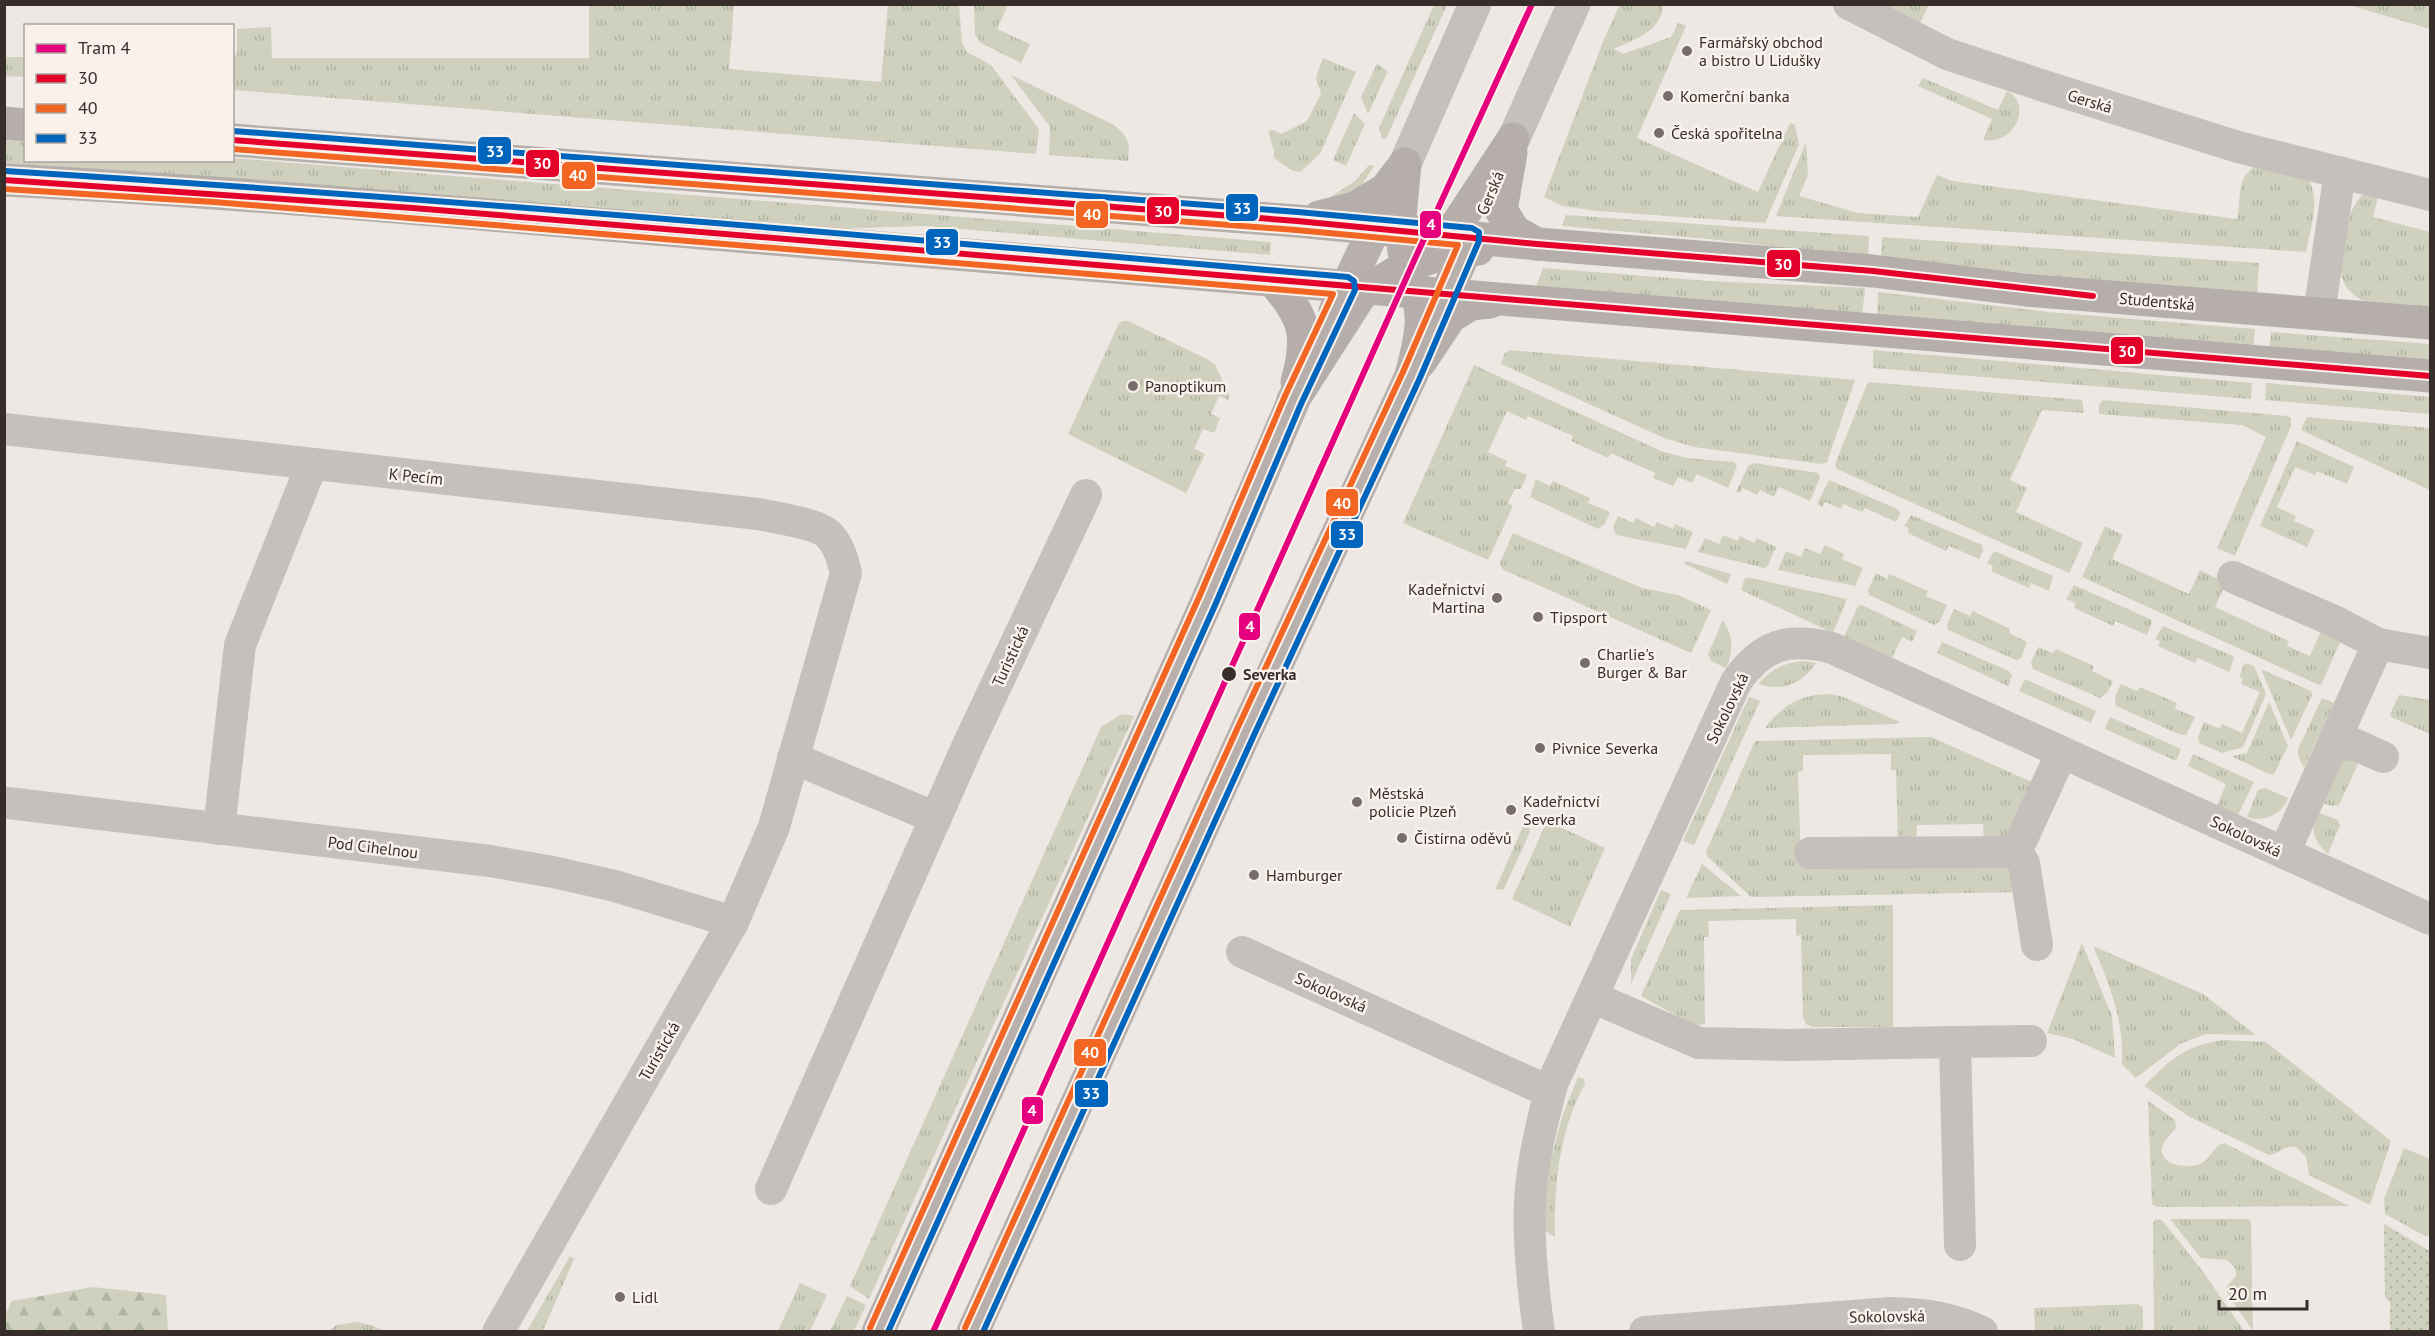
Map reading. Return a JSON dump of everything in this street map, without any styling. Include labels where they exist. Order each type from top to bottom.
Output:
[{"type":"main road","points":[[4,123],[24,124]]},
{"type":"main road","points":[[1513,139],[1501,210],[1514,231],[1537,244]]},
{"type":"main road","name":"Studentská","points":[[234,140],[1302,221],[1381,233],[1462,241],[1537,244],[1873,270],[2025,290],[2430,323]]},
{"type":"main road","points":[[1302,221],[1355,208],[1385,190],[1405,164]]},
{"type":"main road","points":[[1405,164],[1400,217],[1381,233],[1397,283],[1422,330],[1411,376]]},
{"type":"main road","points":[[4,180],[227,194],[930,250],[1273,281],[1397,283],[1517,300],[2430,376]]},
{"type":"main road","name":"Gerská","points":[[1381,233],[1397,283]]},
{"type":"main road","points":[[1397,283],[1462,241]]},
{"type":"main road","name":"Gerská","points":[[878,1332],[1208,599],[1293,400],[1397,283],[1462,241]]},
{"type":"main road","points":[[1273,281],[1292,302],[1304,327],[1303,363],[1293,400]]},
{"type":"main road","points":[[973,1332],[1246,731],[1411,376],[1450,317],[1472,304],[1517,300]]},
{"type":"street","points":[[1405,164],[1475,4]]},
{"type":"street","name":"Gerská","points":[[1462,241],[1513,139],[1574,4]]},
{"type":"street","name":"Gerská","points":[[1849,4],[1947,54],[2238,147],[2430,195]]},
{"type":"street","points":[[2319,314],[2340,172]]},
{"type":"street","name":"K Pecím","points":[[4,429],[759,514],[793,521],[826,532]]},
{"type":"street","points":[[219,829],[240,645],[312,464]]},
{"type":"street","name":"Turistická","points":[[771,1189],[936,818],[1086,495]]},
{"type":"street","name":"Turistická","points":[[498,1332],[733,922],[774,827],[846,573],[840,550],[826,532]]},
{"type":"street","points":[[2234,577],[2334,621],[2378,644],[2430,653]]},
{"type":"street","name":"Sokolovská","points":[[1539,1332],[1532,1283],[1530,1202],[1540,1130],[1550,1092],[1736,682],[1746,668],[1763,654],[1786,644],[1809,642],[1832,648],[2430,919]]},
{"type":"street","points":[[2284,853],[2378,644]]},
{"type":"street","points":[[2336,736],[2383,757]]},
{"type":"street","points":[[2016,852],[2062,752]]},
{"type":"street","points":[[793,758],[936,818]]},
{"type":"street","name":"Pod Cihelnou","points":[[8,803],[490,861],[615,886],[733,922]]},
{"type":"street","points":[[1810,853],[2016,852]]},
{"type":"street","points":[[2016,852],[2024,863],[2037,945]]},
{"type":"street","name":"Sokolovská","points":[[1242,952],[1550,1092]]},
{"type":"street","points":[[1592,997],[1699,1043],[1788,1045],[2031,1041]]},
{"type":"street","points":[[1955,1042],[1960,1245]]},
{"type":"street","name":"Sokolovská","points":[[1645,1332],[1890,1312],[1928,1314],[1963,1323],[1982,1332]]},
{"type":"green space","points":[[1620,4],[1663,5],[1653,28],[1614,49],[1623,54],[1671,37],[1678,23],[1686,26],[1637,138],[1758,192],[1790,123],[1795,125],[1799,144],[1765,223],[1597,211],[1562,206],[1544,197],[1602,44]]},
{"type":"green space","points":[[589,5],[734,5],[729,69],[881,82],[888,5],[959,5],[962,43],[967,52],[991,65],[1039,129],[1036,154],[234,90],[237,29],[271,27],[272,58],[589,58]]},
{"type":"green space","points":[[974,5],[1008,5],[997,29],[1030,44],[1021,63],[981,43],[975,35]]},
{"type":"green space","points":[[1434,5],[1447,5],[1386,139],[1382,139],[1379,128]]},
{"type":"green space","points":[[1879,5],[1929,5],[1920,23]]},
{"type":"green space","points":[[2349,5],[2430,5],[2430,29]]},
{"type":"green space","points":[[5,57],[24,57],[24,77],[5,76]]},
{"type":"green space","points":[[1323,58],[1356,72],[1320,154],[1300,172],[1291,170],[1274,158],[1268,131],[1273,130],[1281,134],[1307,121],[1321,94],[1316,77]]},
{"type":"green space","points":[[1377,64],[1388,71],[1368,114],[1361,97]]},
{"type":"green space","points":[[1011,75],[1114,125],[1127,140],[1128,161],[1049,155],[1050,127]]},
{"type":"green space","points":[[1923,78],[1998,110],[2007,91],[2015,97],[2019,104],[2017,122],[2005,136],[1995,140],[1983,140],[1992,119],[1918,86]]},
{"type":"green space","points":[[1354,113],[1365,124],[1346,166],[1333,160]]},
{"type":"green space","points":[[4,140],[24,142],[24,162],[234,162],[234,158],[1271,242],[1270,255],[925,226],[829,229],[146,172],[5,165]]},
{"type":"green space","points":[[1806,142],[1808,175],[1799,196],[1858,213],[1918,217],[1937,175],[1952,181],[2237,219],[2243,180],[2252,169],[2260,164],[2308,179],[2314,196],[2313,215],[2306,252],[1776,216]]},
{"type":"green space","points":[[1369,165],[1374,166],[1358,191],[1329,198],[1355,181]]},
{"type":"green space","points":[[2367,191],[2379,193],[2373,217],[2430,232],[2430,309],[2393,307],[2366,302],[2358,298],[2344,283],[2340,263],[2346,228],[2354,206]]},
{"type":"green space","points":[[1566,215],[1869,236],[1868,257],[1562,226]]},
{"type":"green space","points":[[1882,237],[2259,263],[2257,295],[1881,259]]},
{"type":"green space","points":[[1543,268],[1709,281],[1865,288],[1862,316],[1535,289]]},
{"type":"green space","points":[[1878,292],[2048,312],[2255,329],[2253,349],[1877,318]]},
{"type":"green space","points":[[1122,321],[1128,321],[1207,359],[1215,365],[1230,396],[1228,400],[1219,396],[1211,414],[1220,418],[1214,433],[1203,429],[1194,449],[1205,454],[1186,493],[1068,434],[1118,325]]},
{"type":"green space","points":[[2271,332],[2430,344],[2430,364],[2269,351]]},
{"type":"green space","points":[[1510,350],[1855,380],[1827,462],[1822,464],[1694,447],[1664,438],[1501,364],[1505,353]]},
{"type":"green space","points":[[1873,350],[2252,383],[2251,399],[1873,368]]},
{"type":"green space","points":[[1474,365],[1661,451],[1687,458],[1734,462],[1737,466],[1728,488],[1697,474],[1692,483],[1678,477],[1673,486],[1653,478],[1655,473],[1611,453],[1608,458],[1571,441],[1573,436],[1528,416],[1526,420],[1507,411],[1488,452],[1507,461],[1505,466],[1527,475],[1521,489],[1515,489],[1508,503],[1513,506],[1488,560],[1403,523]]},
{"type":"green space","points":[[1868,382],[2082,400],[2084,413],[2042,410],[2010,480],[2027,488],[2016,512],[2083,543],[2069,573],[1837,469],[1835,464]]},
{"type":"green space","points":[[2266,383],[2430,397],[2430,414],[2265,400]]},
{"type":"green space","points":[[2103,400],[2291,418],[2291,426],[2235,556],[2217,548],[2266,437],[2242,425],[2099,414],[2099,405]]},
{"type":"green space","points":[[2307,417],[2430,428],[2430,490],[2301,430]]},
{"type":"green space","points":[[2297,441],[2354,467],[2347,484],[2317,471],[2315,475],[2295,467],[2277,507],[2296,516],[2294,521],[2315,530],[2307,547],[2260,526]]},
{"type":"green space","points":[[1754,463],[1818,473],[1820,478],[1810,501],[1779,487],[1774,497],[1760,490],[1757,495],[1743,488],[1740,493],[1736,492],[1748,466]]},
{"type":"green space","points":[[1536,479],[1550,486],[1553,481],[1590,498],[1588,503],[1610,512],[1605,524],[1598,529],[1530,497]]},
{"type":"green space","points":[[1829,480],[1898,509],[1900,514],[1896,522],[1865,508],[1862,512],[1843,504],[1841,509],[1825,502],[1822,507],[1817,504]]},
{"type":"green space","points":[[1911,515],[1982,545],[1983,551],[1979,559],[1949,546],[1946,551],[1908,533],[1909,528],[1904,526]]},
{"type":"green space","points":[[1618,516],[1633,523],[1636,518],[1654,527],[1657,522],[1673,529],[1675,524],[1693,532],[1686,549],[1616,535],[1613,527]]},
{"type":"green space","points":[[2105,526],[2123,535],[2112,559],[2189,594],[2200,570],[2226,583],[2215,607],[2289,641],[2287,646],[2310,656],[2324,624],[2344,633],[2322,683],[2319,685],[2082,577]]},
{"type":"green space","points":[[1513,533],[1642,588],[1678,595],[1711,610],[1691,653],[1502,569],[1500,563]]},
{"type":"green space","points":[[1723,535],[1738,541],[1740,536],[1754,543],[1757,538],[1776,547],[1765,568],[1698,552],[1705,538],[1719,544]]},
{"type":"green space","points":[[1825,545],[1844,554],[1842,559],[1863,568],[1855,586],[1778,570],[1786,551],[1801,557],[1805,548],[1820,554]]},
{"type":"green space","points":[[1994,551],[2053,576],[2049,591],[2031,583],[2029,588],[1991,571],[1993,566],[1987,563]]},
{"type":"green space","points":[[1686,561],[1731,574],[1727,584],[1685,564]]},
{"type":"green space","points":[[1876,573],[1887,579],[1889,574],[1928,591],[1926,596],[1947,605],[1940,621],[1934,625],[1869,595],[1868,590]]},
{"type":"green space","points":[[1746,578],[1847,599],[1833,633],[1741,590]]},
{"type":"green space","points":[[2074,585],[2150,619],[2152,622],[2147,635],[2115,621],[2113,626],[2074,608],[2076,603],[2066,599]]},
{"type":"green space","points":[[1862,605],[1917,631],[1912,642],[1902,637],[1892,658],[1844,637],[1858,606]]},
{"type":"green space","points":[[1954,609],[1970,616],[1973,611],[2010,629],[2009,633],[2027,642],[2021,658],[2016,660],[1948,630],[1947,625]]},
{"type":"green space","points":[[1723,620],[1729,632],[1731,644],[1726,668],[1711,661],[1708,654]]},
{"type":"green space","points":[[2163,626],[2233,656],[2229,672],[2198,658],[2195,663],[2158,646],[2160,641],[2155,639]]},
{"type":"green space","points":[[1942,642],[2009,671],[2012,676],[2008,686],[1937,653]]},
{"type":"green space","points":[[2038,647],[2053,653],[2056,649],[2094,666],[2092,671],[2113,681],[2108,692],[2100,698],[2033,669],[2031,662]]},
{"type":"green space","points":[[1805,661],[1816,663],[1798,681],[1776,687],[1758,684],[1779,667]]},
{"type":"green space","points":[[2245,663],[2254,666],[2266,694],[2243,747],[2222,753],[2199,743],[2198,737],[2204,722],[2220,729],[2222,724],[2242,733],[2260,692],[2241,684],[2243,678],[2239,677]]},
{"type":"green space","points":[[2261,669],[2311,691],[2312,695],[2291,740]]},
{"type":"green space","points":[[2025,679],[2096,711],[2091,723],[2019,691]]},
{"type":"green space","points":[[2121,684],[2137,691],[2140,687],[2177,703],[2175,709],[2195,717],[2186,735],[2181,735],[2116,706],[2115,697]]},
{"type":"green space","points":[[1827,694],[1841,696],[1900,722],[1897,724],[1765,728],[1778,713],[1792,703],[1808,696]]},
{"type":"green space","points":[[2399,695],[2430,700],[2430,734],[2391,717],[2390,714]]},
{"type":"green space","points":[[1749,697],[1760,701],[1694,845],[1683,841]]},
{"type":"green space","points":[[2322,698],[2334,703],[2304,768],[2298,755],[2298,749]]},
{"type":"green space","points":[[2269,702],[2288,746],[2274,774],[2269,774],[2231,756],[2247,753]]},
{"type":"green space","points":[[1122,714],[1134,716],[869,1299],[850,1286],[1101,727]]},
{"type":"green space","points":[[2110,717],[2181,749],[2176,761],[2105,729]]},
{"type":"green space","points":[[1931,737],[2034,783],[2006,838],[1984,846],[1983,824],[1917,825],[1916,846],[1898,843],[1896,770],[1891,770],[1891,754],[1803,755],[1803,771],[1798,772],[1801,865],[2011,862],[2022,892],[1751,897],[1707,856],[1706,852],[1755,741]]},
{"type":"green space","points":[[2343,750],[2363,753],[2339,805],[2331,806],[2320,802]]},
{"type":"green space","points":[[2193,754],[2254,782],[2238,815],[2217,806],[2226,784],[2188,766]]},
{"type":"green space","points":[[2265,788],[2288,798],[2282,809],[2266,818],[2247,817],[2258,790]]},
{"type":"green space","points":[[2315,811],[2338,820],[2340,825],[2328,854],[2314,835]]},
{"type":"green space","points":[[1547,821],[1605,848],[1570,927],[1512,899]]},
{"type":"green space","points":[[1524,824],[1529,827],[1530,832],[1504,889],[1495,890]]},
{"type":"green space","points":[[1702,864],[1741,896],[1686,898]]},
{"type":"green space","points":[[1661,890],[1671,894],[1631,984],[1631,959]]},
{"type":"green space","points":[[1893,905],[1893,1027],[1813,1027],[1806,1024],[1803,1017],[1801,935],[1796,936],[1796,919],[1708,921],[1709,937],[1704,937],[1705,1024],[1693,1025],[1641,996],[1680,910]]},
{"type":"green space","points":[[2082,943],[2112,1016],[2115,1058],[2073,1039],[2047,1033]]},
{"type":"green space","points":[[2093,946],[2203,994],[2256,1035],[2206,1034],[2180,1044],[2136,1078],[2122,1064],[2121,1032],[2115,1003]]},
{"type":"green space","points":[[2223,1040],[2266,1042],[2391,1141],[2370,1205],[2309,1175],[2306,1157],[2296,1147],[2288,1147],[2269,1155],[2188,1116],[2144,1086],[2179,1055],[2198,1046]]},
{"type":"green space","points":[[1578,1077],[1584,1079],[1585,1084],[1569,1120],[1560,1159],[1555,1237],[1543,1226],[1549,1167],[1563,1114]]},
{"type":"green space","points":[[2148,1101],[2175,1120],[2176,1128],[2162,1148],[2165,1159],[2175,1165],[2200,1164],[2224,1143],[2349,1206],[2156,1207],[2152,1204]]},
{"type":"green space","points":[[2404,1148],[2430,1159],[2430,1235],[2425,1236],[2385,1214],[2384,1199]]},
{"type":"green space","points":[[2156,1219],[2162,1220],[2204,1273],[2244,1331],[2154,1331],[2153,1223]]},
{"type":"green space","points":[[2170,1219],[2249,1219],[2251,1222],[2253,1331],[2227,1293],[2227,1286],[2236,1276],[2236,1269],[2227,1260],[2201,1258]]},
{"type":"green space","points":[[2384,1224],[2430,1251],[2430,1331],[2390,1331],[2390,1302],[2385,1297]]},
{"type":"green space","points":[[570,1256],[574,1259],[543,1331],[527,1331]]},
{"type":"green space","points":[[800,1283],[827,1295],[810,1331],[778,1331]]},
{"type":"green space","points":[[93,1287],[166,1295],[168,1331],[5,1331],[5,1315],[12,1301]]},
{"type":"green space","points":[[847,1296],[866,1305],[854,1331],[830,1331]]},
{"type":"green space","points":[[2137,1304],[2143,1307],[2143,1331],[2035,1331],[2034,1308]]},
{"type":"green space","points":[[356,1322],[385,1331],[330,1331],[336,1325]]},
{"type":"tram line","name":"4","points":[[933,1332],[1413,263],[1532,4]]},
{"type":"transit line","name":"33","points":[[234,131],[1298,212],[1472,228],[1479,232],[1479,241],[1419,380],[1254,735],[983,1332]]},
{"type":"transit line","name":"30","points":[[234,140],[1297,221],[1537,244],[1873,271],[2093,296]]},
{"type":"transit line","name":"40","points":[[234,149],[1296,230],[1458,245],[1403,372],[1238,727],[965,1328]]},
{"type":"transit line","name":"33","points":[[5,171],[676,220],[1348,277],[1354,281],[1355,290],[1301,404],[1216,603],[888,1332]]},
{"type":"transit line","name":"30","points":[[4,180],[413,208],[2430,376]]},
{"type":"transit line","name":"40","points":[[4,189],[214,202],[1333,294],[1285,396],[1200,595],[870,1328]]},
{"type":"place","name":"Farmářský obchod a bistro U Lidušky","points":[[1687,51]]},
{"type":"place","name":"Komerční banka","points":[[1668,96]]},
{"type":"place","name":"Česká spořitelna","points":[[1659,133]]},
{"type":"place","name":"Panoptikum","points":[[1133,386]]},
{"type":"place","name":"Kadeřnictví Martina","points":[[1497,598]]},
{"type":"place","name":"Tipsport","points":[[1538,617]]},
{"type":"place","name":"Charlie's Burger & Bar","points":[[1585,663]]},
{"type":"place","name":"Severka","points":[[1229,674]]},
{"type":"place","name":"Pivnice Severka","points":[[1540,748]]},
{"type":"place","name":"Městská policie Plzeň","points":[[1357,802]]},
{"type":"place","name":"Kadeřnictví Severka","points":[[1511,810]]},
{"type":"place","name":"Čistírna oděvů","points":[[1402,838]]},
{"type":"place","name":"Hamburger","points":[[1254,875]]},
{"type":"place","name":"Lidl","points":[[620,1297]]}]
